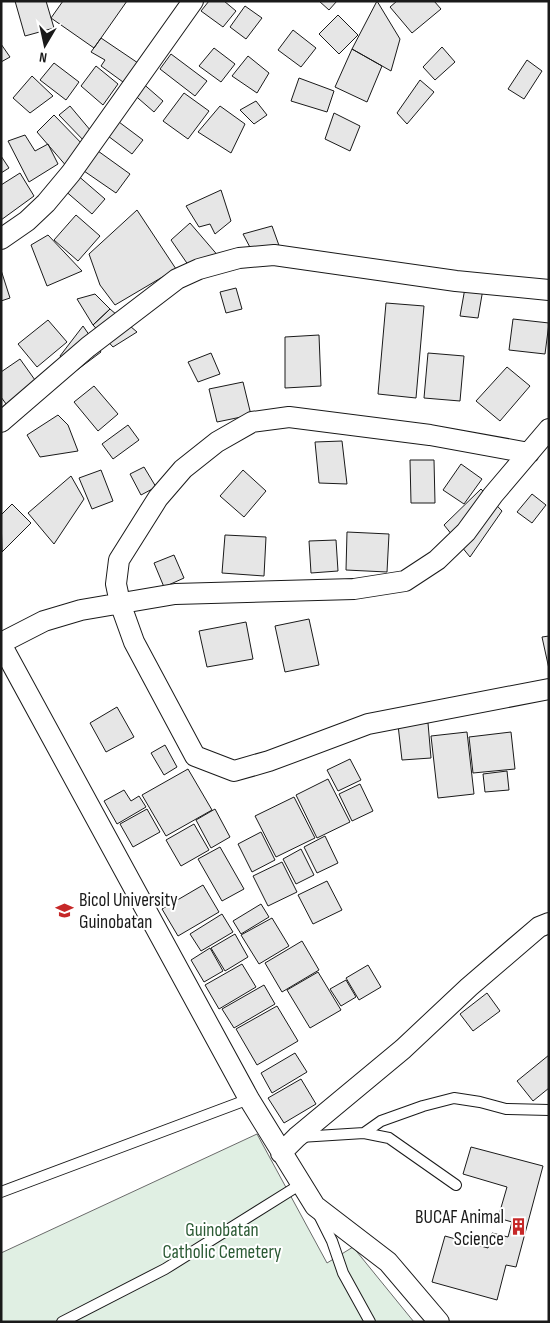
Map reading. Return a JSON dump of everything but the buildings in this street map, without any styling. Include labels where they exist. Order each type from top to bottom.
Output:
[{"type":"street","points":[[1,239],[27,221],[46,203],[71,173],[193,1]]},
{"type":"street","points":[[1,422],[88,347],[177,279],[199,269],[239,258],[274,255],[456,281],[549,290]]},
{"type":"street","points":[[529,453],[430,435],[289,418],[252,422],[217,442],[183,469],[158,498],[119,560],[116,584],[120,603],[134,642],[195,756],[234,770],[269,761],[368,724],[549,689]]},
{"type":"street","points":[[439,1322],[388,1262],[315,1206],[249,1099],[1,644],[44,621],[81,610],[175,594],[354,589],[405,581],[437,560],[466,532],[493,495],[549,429]]},
{"type":"street","points":[[281,1153],[297,1137],[403,1049],[475,981],[539,928],[549,923]]},
{"type":"lane","points":[[364,1133],[381,1121],[423,1106],[454,1098],[506,1109],[549,1110]]},
{"type":"lane","points":[[1,1192],[249,1099]]},
{"type":"lane","points":[[297,1137],[364,1133],[389,1138],[456,1185]]},
{"type":"lane","points":[[62,1322],[165,1269],[301,1184]]},
{"type":"lane","points":[[315,1206],[332,1241],[343,1273],[370,1322]]},
{"type":"green space","name":"Guinobatan Catholic Cemetery","points":[[257,1134],[327,1263],[353,1247],[414,1322],[1,1322],[1,1253]]},
{"type":"place","name":"Bicol University Guinobatan","points":[[65,910]]},
{"type":"place","name":"BUCAF Animal Science","points":[[518,1227]]}]
